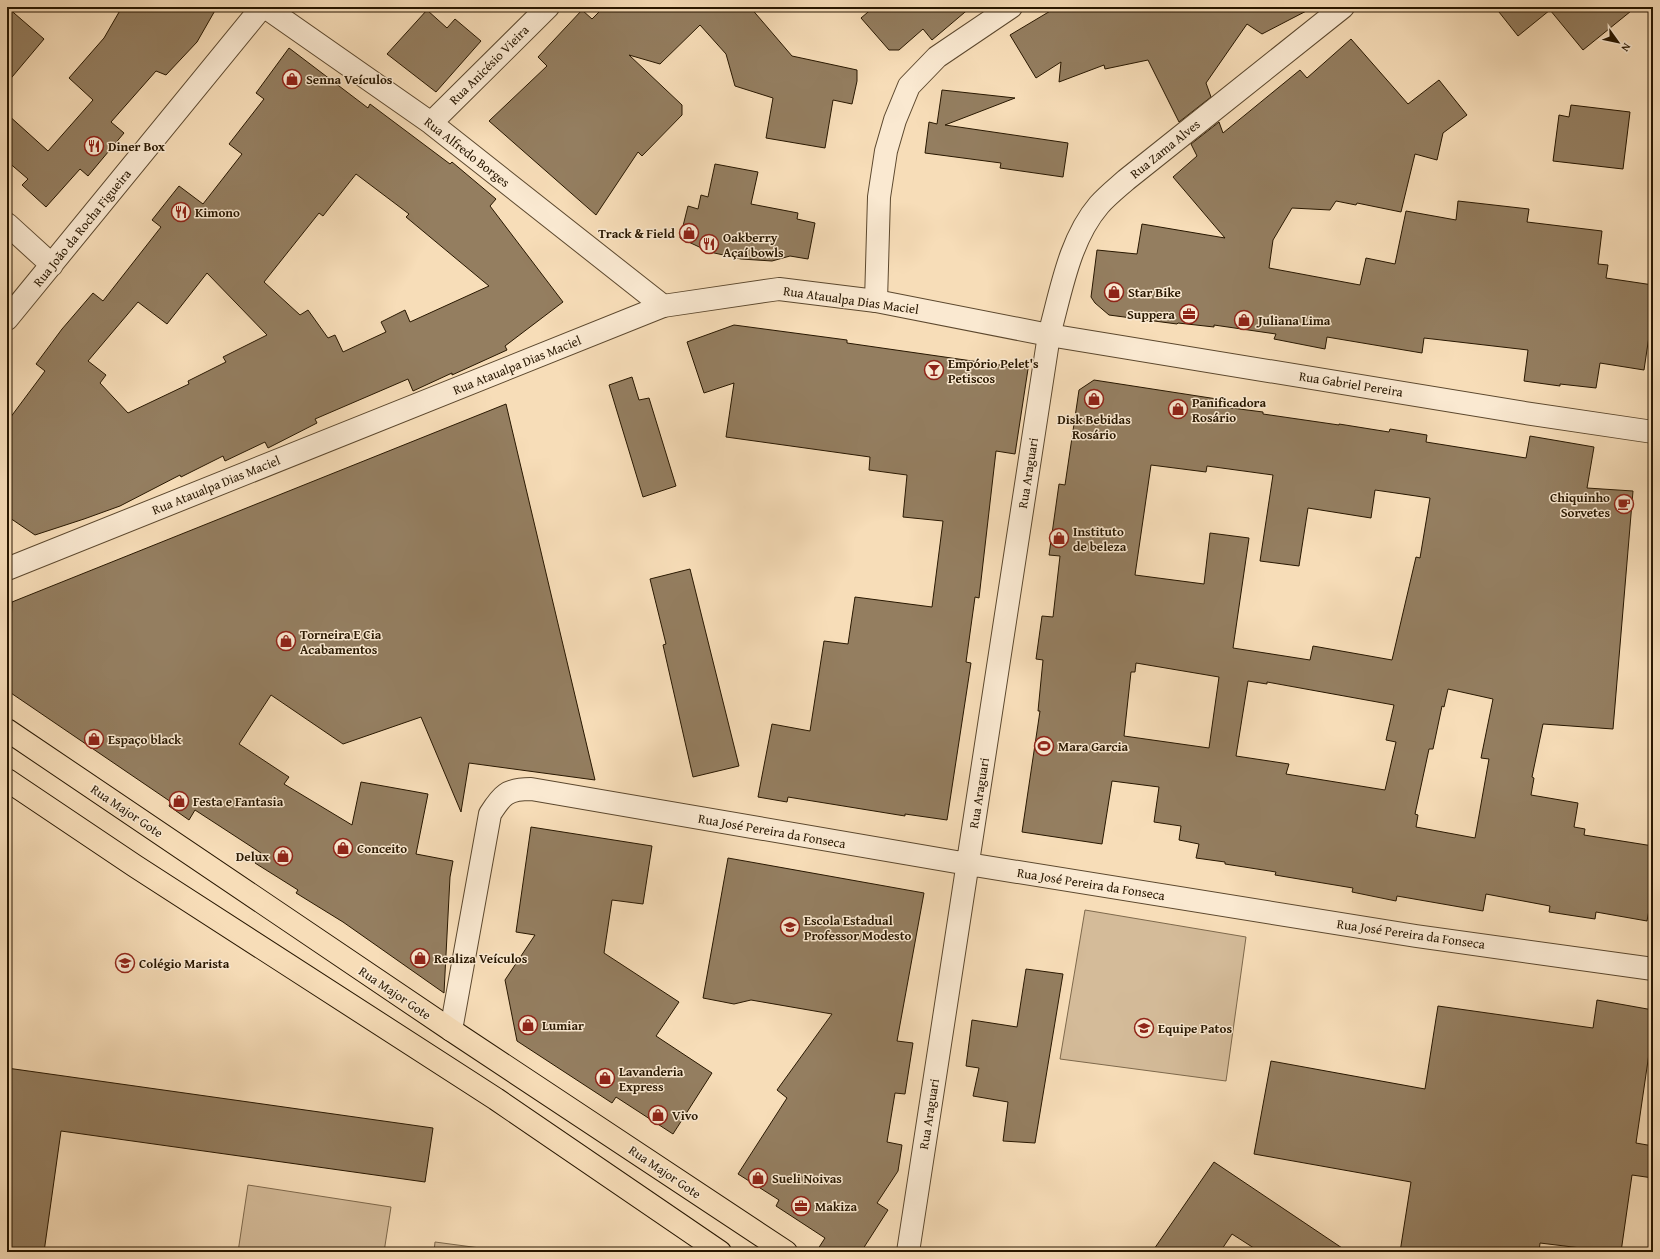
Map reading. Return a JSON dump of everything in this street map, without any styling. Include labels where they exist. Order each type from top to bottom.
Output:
[{"type":"main road","name":"Rua Major Gote","points":[[7,730],[451,1030],[786,1252]]},
{"type":"main road","points":[[7,780],[140,869],[496,1099],[720,1252]]},
{"type":"street","name":"Rua João da Rocha Figueira","points":[[7,319],[262,7]]},
{"type":"street","name":"Rua Alfredo Borges","points":[[265,7],[431,124],[663,306]]},
{"type":"street","name":"Rua Anicésio Vieira","points":[[431,124],[548,7]]},
{"type":"street","points":[[876,300],[879,197],[886,151],[895,120],[909,86],[937,57],[1011,7]]},
{"type":"street","name":"Rua Zama Alves","points":[[1049,335],[1068,264],[1084,229],[1099,206],[1126,180],[1337,9]]},
{"type":"street","points":[[7,224],[52,265]]},
{"type":"street","name":"Rua Ataualpa Dias Maciel","points":[[7,569],[663,306],[779,289],[876,300],[1049,335]]},
{"type":"street","name":"Rua Gabriel Pereira","points":[[1049,335],[1525,413],[1653,432]]},
{"type":"street","name":"Rua Araguari","points":[[908,1252],[1049,335]]},
{"type":"street","name":"Rua José Pereira da Fonseca","points":[[451,1030],[490,814],[499,800],[507,792],[517,789],[531,789],[968,864],[1416,936],[1653,968]]},
{"type":"shaded area","points":[[1085,910],[1246,937],[1226,1081],[1060,1059]]},
{"type":"shaded area","points":[[248,1185],[391,1207],[384,1252],[238,1252]]},
{"type":"shaded area","points":[[435,1242],[510,1252],[434,1252]]},
{"type":"building","points":[[7,7],[44,39],[7,83]]},
{"type":"building","points":[[122,7],[217,7],[197,42],[166,75],[156,71],[111,122],[124,133],[88,176],[80,169],[46,207],[22,185],[28,179],[7,161],[7,114],[48,151],[93,100],[69,78],[104,38]]},
{"type":"building","points":[[604,7],[750,7],[792,56],[857,70],[857,81],[852,104],[833,100],[825,148],[766,138],[773,98],[735,86],[726,54],[700,25],[660,64],[629,55],[682,105],[682,115],[642,156],[638,152],[596,215],[489,121],[547,66],[538,57],[582,10],[592,19]]},
{"type":"building","points":[[874,7],[971,7],[932,40],[923,29],[899,50],[889,50],[861,18]]},
{"type":"building","points":[[1057,7],[1314,7],[1262,34],[1247,24],[1206,83],[1211,97],[1179,122],[1148,60],[1105,69],[1104,65],[1059,82],[1061,62],[1036,78],[1010,35]]},
{"type":"building","points":[[1495,7],[1636,7],[1583,50],[1550,10],[1518,36]]},
{"type":"building","points":[[427,10],[447,28],[455,19],[481,41],[436,92],[387,54]]},
{"type":"building","points":[[1351,39],[1408,104],[1439,80],[1467,115],[1443,133],[1437,160],[1415,154],[1401,212],[1357,203],[1356,205],[1336,201],[1330,210],[1292,208],[1273,240],[1269,268],[1360,285],[1366,258],[1395,264],[1406,211],[1456,220],[1458,201],[1529,209],[1527,222],[1602,231],[1598,264],[1608,265],[1606,278],[1653,285],[1653,309],[1644,370],[1600,363],[1596,388],[1560,384],[1560,386],[1524,381],[1528,350],[1424,338],[1422,353],[1327,337],[1325,349],[1274,339],[1276,334],[1214,325],[1214,327],[1177,324],[1109,315],[1095,303],[1091,297],[1097,250],[1137,254],[1142,224],[1225,238],[1173,177],[1197,156],[1191,144],[1219,122],[1223,133],[1300,70],[1307,78]]},
{"type":"building","points":[[289,48],[368,108],[370,104],[450,164],[452,162],[496,199],[490,206],[563,302],[505,346],[507,350],[452,375],[452,373],[413,391],[408,379],[315,419],[317,423],[268,448],[265,442],[225,461],[223,456],[181,477],[180,475],[120,506],[35,535],[7,516],[7,422],[45,371],[36,364],[62,329],[93,293],[103,301],[161,227],[152,220],[179,186],[203,204],[242,154],[229,144],[264,99],[256,93]],"holes":[[[356,174],[409,214],[406,217],[489,286],[410,322],[405,310],[381,322],[386,332],[343,352],[335,335],[328,338],[308,310],[300,315],[264,282],[319,213],[323,216]],[[207,273],[267,335],[223,357],[226,362],[188,381],[189,384],[128,413],[100,383],[106,375],[88,361],[138,302],[167,324]]]},
{"type":"building","points":[[942,90],[1015,98],[945,125],[1068,143],[1063,177],[1000,168],[1001,163],[925,153],[929,122],[937,124]]},
{"type":"building","points":[[1571,105],[1630,112],[1623,169],[1553,161],[1559,115],[1569,117]]},
{"type":"building","points":[[715,164],[758,172],[751,204],[798,213],[797,219],[815,223],[808,259],[790,256],[772,261],[741,259],[710,252],[680,238],[688,206],[698,209],[701,195],[708,197]]},
{"type":"building","points":[[734,325],[847,340],[847,343],[1028,369],[1015,454],[996,451],[979,598],[975,597],[966,662],[971,663],[947,820],[905,814],[905,816],[788,797],[787,802],[758,797],[772,724],[810,731],[824,641],[848,644],[855,597],[932,607],[943,521],[903,517],[907,475],[869,470],[870,457],[726,437],[734,383],[704,393],[687,342]]},
{"type":"building","points":[[632,377],[639,400],[649,398],[676,486],[643,497],[609,385]]},
{"type":"building","points":[[1094,380],[1217,399],[1216,406],[1263,412],[1263,414],[1389,432],[1390,429],[1427,435],[1426,442],[1526,458],[1530,436],[1594,447],[1587,488],[1633,491],[1613,729],[1543,724],[1532,777],[1534,778],[1531,795],[1578,803],[1574,827],[1585,829],[1584,835],[1653,846],[1653,888],[1647,921],[1596,912],[1595,919],[1549,912],[1550,906],[1486,894],[1483,911],[1397,896],[1396,901],[1352,892],[1353,888],[1275,875],[1276,872],[1196,858],[1199,844],[1179,840],[1181,826],[1154,822],[1159,787],[1112,781],[1102,844],[1022,832],[1040,711],[1038,711],[1043,660],[1036,659],[1042,616],[1053,617],[1060,556],[1049,555],[1059,484],[1065,485],[1079,390]],"holes":[[[1151,465],[1206,472],[1207,466],[1273,475],[1260,561],[1299,566],[1308,508],[1371,518],[1375,490],[1430,498],[1420,558],[1416,557],[1392,660],[1313,646],[1310,660],[1233,648],[1249,538],[1210,533],[1204,584],[1135,575]],[[1136,663],[1219,677],[1209,748],[1124,736],[1131,672],[1135,672]],[[1248,681],[1267,684],[1267,682],[1394,705],[1386,740],[1396,742],[1385,790],[1286,774],[1289,764],[1236,756]],[[1448,689],[1493,699],[1481,758],[1489,759],[1475,838],[1416,827],[1418,815],[1415,814],[1429,749],[1433,749],[1442,706],[1444,707]]]},
{"type":"building","name":"Torneira E Cia Acabamentos","points":[[506,404],[595,780],[469,763],[461,812],[421,717],[343,744],[271,695],[239,744],[289,777],[284,784],[352,825],[361,782],[428,794],[416,854],[453,861],[450,877],[444,993],[343,922],[296,893],[298,890],[255,863],[261,853],[195,810],[189,820],[169,806],[171,802],[8,691],[12,602]]},
{"type":"building","points":[[690,569],[739,766],[693,777],[663,645],[666,644],[650,579]]},
{"type":"building","points":[[531,827],[652,846],[643,904],[612,900],[604,953],[679,1002],[656,1036],[712,1073],[673,1134],[616,1097],[612,1103],[517,1041],[505,980],[535,935],[516,932]]},
{"type":"building","points":[[728,858],[924,893],[897,1041],[913,1043],[905,1094],[895,1093],[887,1142],[902,1145],[898,1171],[877,1203],[888,1210],[861,1252],[816,1252],[825,1238],[776,1206],[779,1200],[738,1174],[787,1098],[777,1090],[832,1014],[751,1000],[734,1004],[703,998]]},
{"type":"building","points":[[1026,969],[1063,974],[1035,1143],[1003,1141],[1008,1102],[973,1096],[979,1068],[966,1066],[972,1020],[1017,1027]]},
{"type":"building","points":[[1597,1000],[1653,1010],[1653,1026],[1636,1143],[1653,1146],[1653,1178],[1632,1175],[1621,1252],[1589,1252],[1589,1249],[1540,1243],[1539,1252],[1400,1252],[1411,1182],[1254,1154],[1271,1061],[1425,1089],[1438,1006],[1593,1028]]},
{"type":"building","points":[[7,1068],[433,1128],[425,1182],[61,1131],[44,1252],[7,1252]]},
{"type":"building","points":[[1214,1162],[1348,1252],[1260,1252],[1232,1234],[1220,1252],[1152,1252]]},
{"type":"place","name":"Senna Veículos","points":[[292,79]]},
{"type":"place","name":"Diner Box","points":[[94,146]]},
{"type":"place","name":"Kimono","points":[[181,212]]},
{"type":"place","name":"Track & Field","points":[[689,233]]},
{"type":"place","name":"Oakberry Açaí bowls","points":[[709,244]]},
{"type":"place","name":"Star Bike","points":[[1114,292]]},
{"type":"place","name":"Suppera","points":[[1189,314]]},
{"type":"place","name":"Juliana Lima","points":[[1244,320]]},
{"type":"place","name":"Empório Pelet's Petiscos","points":[[934,370]]},
{"type":"place","name":"Disk Bebidas Rosário","points":[[1094,399]]},
{"type":"place","name":"Panificadora Rosário","points":[[1178,409]]},
{"type":"place","name":"Chiquinho Sorvetes","points":[[1624,504]]},
{"type":"place","name":"Instituto de beleza","points":[[1059,538]]},
{"type":"place","name":"Torneira E Cia Acabamentos","points":[[286,641]]},
{"type":"place","name":"Espaço black","points":[[94,739]]},
{"type":"place","name":"Mara Garcia","points":[[1044,746]]},
{"type":"place","name":"Festa e Fantasia","points":[[179,801]]},
{"type":"place","name":"Conceito","points":[[343,848]]},
{"type":"place","name":"Delux","points":[[283,856]]},
{"type":"place","name":"Escola Estadual Professor Modesto","points":[[790,927]]},
{"type":"place","name":"Realiza Veículos","points":[[420,958]]},
{"type":"place","name":"Colégio Marista","points":[[125,963]]},
{"type":"place","name":"Lumiar","points":[[528,1025]]},
{"type":"place","name":"Equipe Patos","points":[[1144,1028]]},
{"type":"place","name":"Lavanderia Express","points":[[605,1078]]},
{"type":"place","name":"Vivo","points":[[658,1115]]},
{"type":"place","name":"Sueli Noivas","points":[[758,1178]]},
{"type":"place","name":"Makiza","points":[[801,1206]]}]
